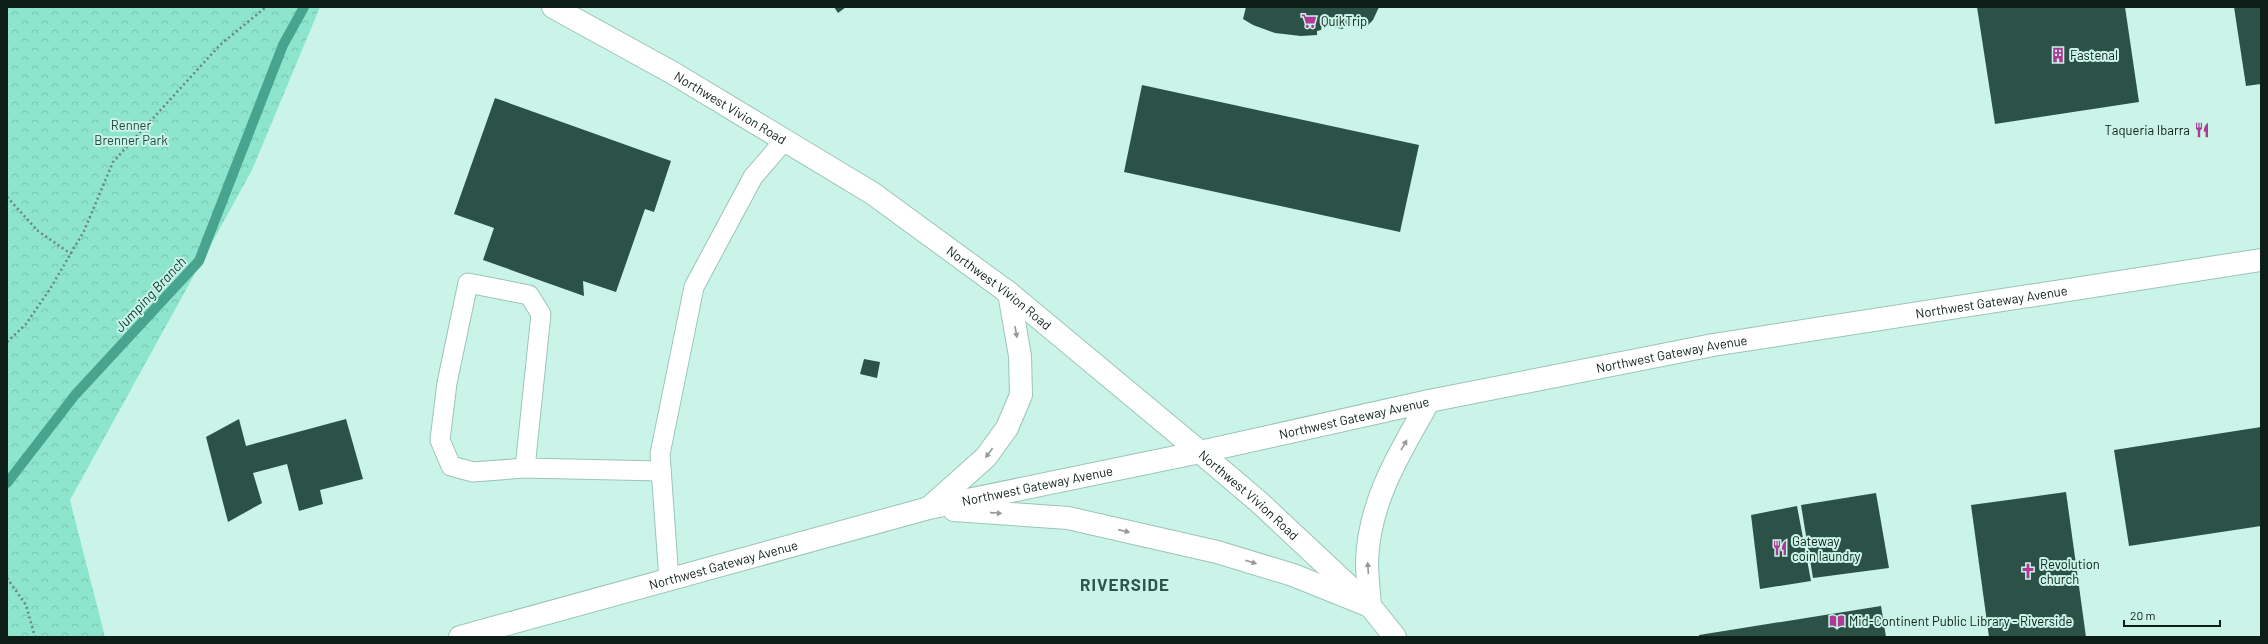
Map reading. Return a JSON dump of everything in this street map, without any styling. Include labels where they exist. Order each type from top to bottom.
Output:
[{"type":"main road","name":"Northwest Vivion Road","points":[[553,7],[673,73],[872,193],[1009,293],[1260,503],[1370,606],[1395,637]]},
{"type":"main road","name":"Northwest Gateway Avenue","points":[[460,637],[929,508],[1200,452],[1429,401],[1713,345],[2261,260]]},
{"type":"main road","points":[[929,508],[986,457],[1007,428],[1021,395],[1020,356],[1009,293]]},
{"type":"main road","points":[[929,508],[1075,520],[1217,552],[1293,575],[1370,606],[1367,561],[1373,515],[1389,471],[1429,401]]},
{"type":"lane","points":[[668,580],[660,454],[694,287],[753,177],[784,141]]},
{"type":"lane","points":[[525,468],[541,314],[529,295],[468,283],[447,383],[440,440],[452,466],[473,472],[525,468],[661,471]]},
{"type":"path","points":[[7,342],[26,324],[71,254],[84,231],[113,162],[220,44],[266,7]]},
{"type":"path","points":[[7,197],[38,232],[71,254]]},
{"type":"path","points":[[7,578],[26,605],[35,637]]},
{"type":"green space","name":"Renner Brenner Park","points":[[7,7],[320,7],[252,170],[70,500],[105,637],[7,637]]},
{"type":"building","points":[[834,7],[846,7],[838,13]]},
{"type":"building","name":"QuikTrip","points":[[1246,7],[1379,7],[1373,20],[1367,26],[1359,23],[1358,27],[1344,24],[1343,29],[1322,25],[1321,30],[1317,31],[1317,35],[1301,36],[1275,33],[1253,25],[1243,19]]},
{"type":"building","name":"Fastenal","points":[[1977,7],[2125,7],[2139,102],[1995,124]]},
{"type":"building","points":[[2234,7],[2261,7],[2261,84],[2246,86]]},
{"type":"building","points":[[1142,85],[1419,145],[1400,232],[1124,172]]},
{"type":"building","points":[[495,98],[671,161],[654,212],[645,209],[616,292],[583,281],[584,296],[483,260],[494,228],[454,214]]},
{"type":"building","points":[[864,359],[880,362],[877,378],[860,374]]},
{"type":"building","points":[[239,419],[246,446],[346,419],[363,479],[320,490],[323,504],[299,511],[287,464],[253,473],[262,503],[228,522],[206,437]]},
{"type":"building","points":[[2261,427],[2261,526],[2129,546],[2114,450]]},
{"type":"building","name":"Revolution church","points":[[2066,492],[2086,637],[1989,637],[1971,505]]},
{"type":"building","points":[[1876,493],[1889,568],[1813,578],[1801,505]]},
{"type":"building","name":"Gateway coin laundry","points":[[1797,506],[1811,581],[1760,589],[1751,515]]},
{"type":"building","name":"Mid-Continent Public Library - Riverside","points":[[1881,606],[1886,637],[1699,637],[1699,635]]},
{"type":"waterway","name":"Jumping Branch","points":[[7,483],[75,395],[199,261],[283,45],[304,7]]},
{"type":"place","name":"QuikTrip","points":[[1309,21]]},
{"type":"place","name":"Fastenal","points":[[2058,55]]},
{"type":"place","name":"Taqueria Ibarra","points":[[2202,130]]},
{"type":"place","name":"Gateway coin laundry","points":[[1780,548]]},
{"type":"place","name":"Revolution church","points":[[2028,571]]},
{"type":"place","name":"Mid-Continent Public Library - Riverside","points":[[1837,621]]},
{"type":"district","name":"RIVERSIDE","points":[[1125,584]]}]
